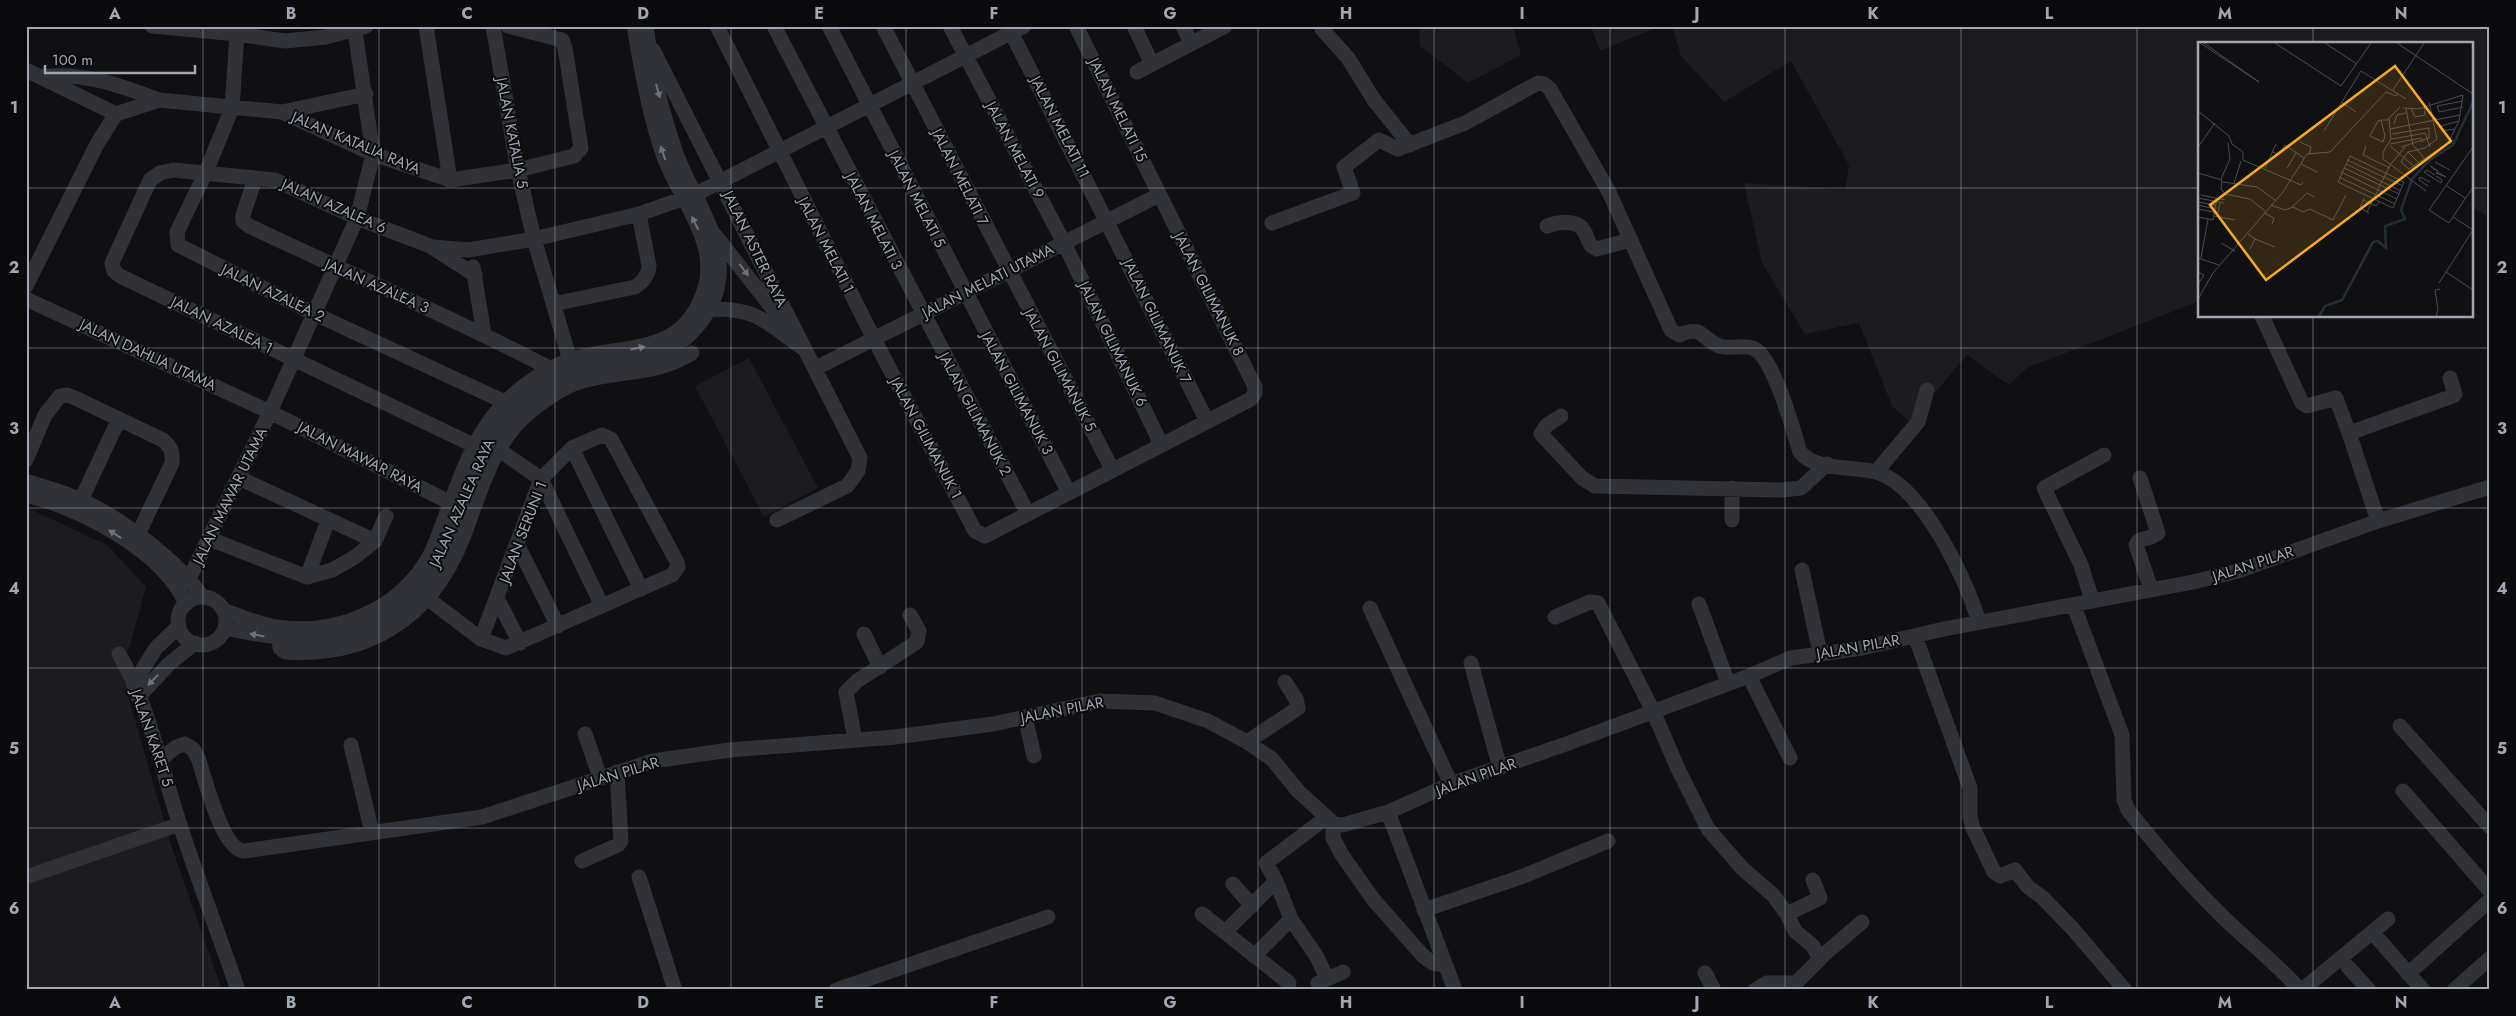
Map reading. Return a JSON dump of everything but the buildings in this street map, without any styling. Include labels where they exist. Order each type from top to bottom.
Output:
[{"type":"street","points":[[152,26],[238,34],[285,41],[360,28],[373,154]]},
{"type":"street","points":[[426,26],[450,180]]},
{"type":"street","name":"JALAN KATALIA 5","points":[[493,26],[518,170],[534,239],[574,371]]},
{"type":"street","name":"JALAN KATALIA RAYA","points":[[282,112],[373,154],[450,180],[518,170],[574,156],[580,151],[565,48],[562,40],[508,26]]},
{"type":"street","points":[[634,26],[650,110],[665,159],[689,196],[912,84],[1014,28]]},
{"type":"street","name":"JALAN ASTER RAYA","points":[[646,26],[651,66],[689,196]]},
{"type":"street","name":"JALAN MELATI 1","points":[[717,26],[874,338]]},
{"type":"street","name":"JALAN MELATI 3","points":[[774,26],[922,314]]},
{"type":"street","name":"JALAN MELATI 5","points":[[829,26],[964,293]]},
{"type":"street","name":"JALAN MELATI 7","points":[[883,26],[1008,271]]},
{"type":"street","name":"JALAN MELATI 9","points":[[950,26],[1064,243]]},
{"type":"street","name":"JALAN MELATI 15","points":[[1076,26],[1159,194]]},
{"type":"street","points":[[1134,26],[1152,64]]},
{"type":"street","points":[[1182,26],[1191,44]]},
{"type":"street","points":[[1137,72],[1225,26]]},
{"type":"street","name":"JALAN MELATI 11","points":[[1014,28],[1108,220]]},
{"type":"street","points":[[1322,29],[1348,58],[1374,100],[1410,145]]},
{"type":"street","name":"JALAN AZALEA 2","points":[[238,34],[232,108],[206,172],[177,232],[178,245],[315,314],[505,402]]},
{"type":"street","name":"JALAN ASTER RAYA","points":[[649,42],[860,458],[858,471],[847,486],[777,520]]},
{"type":"street","points":[[26,70],[116,114],[97,144],[26,286]]},
{"type":"street","name":"JALAN KATALIA RAYA","points":[[42,77],[72,76],[136,90],[159,100],[282,112],[366,94]]},
{"type":"street","points":[[1272,223],[1353,193],[1344,167],[1379,140],[1396,149],[1410,145],[1465,123],[1534,85],[1544,84],[1550,88],[1609,192],[1671,330],[1679,335],[1691,331],[1701,332],[1718,346],[1731,348],[1751,347],[1758,351],[1764,358],[1778,386],[1800,452],[1810,460],[1876,472],[1898,484],[1942,539],[1974,604],[1980,622]]},
{"type":"street","name":"JALAN KATALIA RAYA","points":[[116,114],[159,100]]},
{"type":"street","name":"JALAN MAWAR UTAMA","points":[[189,579],[270,412],[357,218],[373,154]]},
{"type":"street","name":"JALAN AZALEA 1","points":[[206,172],[173,170],[154,175],[112,263],[114,271],[120,276],[294,360],[486,445],[541,479]]},
{"type":"street","name":"JALAN AZALEA 6","points":[[206,172],[282,183],[357,218],[430,246],[475,275]]},
{"type":"street","name":"JALAN AZALEA 3","points":[[255,179],[242,215],[243,221],[335,268],[484,334],[551,369]]},
{"type":"street","name":"JALAN MELATI UTAMA","points":[[816,368],[1159,194]]},
{"type":"street","name":"JALAN GILIMANUK 8","points":[[1159,194],[1256,386],[1255,393],[1251,399],[1206,421]]},
{"type":"street","name":"JALAN AZALEA 6","points":[[430,246],[468,250],[534,239],[639,214],[689,196]]},
{"type":"street","name":"JALAN AZALEA RAYA","points":[[225,628],[279,639],[318,639],[352,632],[381,619],[419,591],[450,503],[486,445],[487,421],[505,402],[538,376],[551,369],[574,371],[594,365],[639,360],[685,351],[716,291],[719,271],[713,233],[689,196]]},
{"type":"street","name":"JALAN AZALEA RAYA","points":[[574,371],[658,343],[670,336],[692,315],[706,285],[707,264],[702,237],[689,196]]},
{"type":"street","points":[[553,304],[635,287],[641,283],[649,272],[649,266],[639,214]]},
{"type":"street","name":"JALAN GILIMANUK 7","points":[[1108,220],[1206,421]]},
{"type":"street","points":[[1547,226],[1564,222],[1580,227],[1584,230],[1588,242],[1597,249],[1630,240]]},
{"type":"street","points":[[713,233],[805,349]]},
{"type":"street","name":"JALAN GILIMANUK 6","points":[[1064,243],[1161,444]]},
{"type":"street","points":[[468,250],[475,275],[484,334]]},
{"type":"street","name":"JALAN GILIMANUK 5","points":[[1008,271],[1112,469]]},
{"type":"street","name":"JALAN GILIMANUK 3","points":[[964,293],[1069,493]]},
{"type":"street","name":"JALAN DAHLIA UTAMA","points":[[26,299],[270,412]]},
{"type":"street","points":[[708,309],[736,309],[760,317],[805,349]]},
{"type":"street","name":"JALAN GILIMANUK 2","points":[[922,314],[1028,514]]},
{"type":"street","points":[[2263,318],[2302,403],[2307,406],[2336,398],[2378,521]]},
{"type":"street","name":"JALAN GILIMANUK 1","points":[[874,338],[974,532],[985,536],[1028,514]]},
{"type":"street","points":[[572,448],[641,589],[506,648],[481,639],[419,591],[449,570],[486,445],[529,412],[574,371]]},
{"type":"street","points":[[2349,433],[2453,396],[2456,394],[2450,378]]},
{"type":"street","points":[[1876,472],[1918,422],[1927,390]]},
{"type":"street","points":[[26,460],[45,416],[60,396],[75,398],[162,440],[172,454],[172,463],[135,540]]},
{"type":"street","name":"JALAN MAWAR RAYA","points":[[270,412],[450,503]]},
{"type":"street","points":[[1561,416],[1547,425],[1542,434],[1588,484],[1595,486],[1801,488],[1827,464]]},
{"type":"street","points":[[81,500],[119,419]]},
{"type":"street","points":[[1028,514],[1206,421]]},
{"type":"street","name":"JALAN SERUNI 1","points":[[481,639],[541,479],[572,448],[602,435],[610,439],[678,567],[672,575],[641,589]]},
{"type":"street","points":[[2092,600],[2081,565],[2044,488],[2104,455]]},
{"type":"street","points":[[239,478],[375,541]]},
{"type":"street","points":[[2140,478],[2158,533],[2154,536],[2140,539],[2136,545],[2151,589]]},
{"type":"street","points":[[541,479],[602,606]]},
{"type":"street","points":[[26,481],[81,500],[189,579],[202,597],[214,601],[223,610],[225,628],[213,642],[195,643],[184,636],[179,626],[180,614],[186,604],[202,597]]},
{"type":"street","name":"JALAN PILAR","points":[[161,759],[180,745],[185,744],[193,749],[198,758],[219,821],[232,845],[239,851],[301,844],[482,817],[542,799],[600,777],[653,761],[730,750],[895,737],[993,724],[1100,701],[1155,703],[1208,721],[1248,742],[1272,759],[1298,791],[1330,820],[1343,826],[1388,812],[1451,784],[1500,768],[1749,676],[1791,658],[1862,648],[1980,622],[2074,606],[2092,600],[2193,582],[2238,571],[2378,521],[2490,487]]},
{"type":"street","points":[[1732,488],[1732,520]]},
{"type":"street","points":[[26,495],[79,513],[135,540],[156,562],[182,595],[186,604]]},
{"type":"street","points":[[210,539],[307,577],[332,570],[344,564],[375,541],[386,516]]},
{"type":"street","points":[[307,577],[328,520]]},
{"type":"street","points":[[517,544],[558,626]]},
{"type":"street","points":[[1802,570],[1820,653]]},
{"type":"street","name":"JALAN AZALEA RAYA","points":[[223,610],[260,624],[275,627],[330,627],[374,611],[419,591]]},
{"type":"street","name":"JALAN SERUNI 1","points":[[497,598],[520,643]]},
{"type":"street","points":[[1555,617],[1590,602],[1598,603],[1653,711],[1678,769],[1708,829],[1725,851],[1773,895],[1787,914],[1795,931],[1813,946],[1820,957]]},
{"type":"street","points":[[1699,604],[1728,683]]},
{"type":"street","points":[[2074,606],[2122,735],[2124,800],[2128,810],[2154,842],[2214,907],[2270,957],[2301,990],[2388,919]]},
{"type":"street","points":[[1370,608],[1451,784]]},
{"type":"street","points":[[855,740],[846,692],[880,666],[917,642],[919,631],[910,615]]},
{"type":"street","points":[[135,691],[156,648],[179,626]]},
{"type":"street","points":[[864,634],[880,666]]},
{"type":"street","points":[[1915,636],[1970,788],[1970,817],[1973,828],[1994,872],[2000,876],[2015,870],[2028,887],[2035,890],[2067,922],[2125,990]]},
{"type":"street","points":[[135,691],[195,643]]},
{"type":"street","name":"JALAN KARET 5","points":[[119,654],[161,759],[180,824],[238,990]]},
{"type":"street","points":[[1471,663],[1500,768]]},
{"type":"street","points":[[1749,676],[1790,758]]},
{"type":"street","points":[[1248,742],[1298,708],[1296,699],[1285,682]]},
{"type":"street","points":[[1025,717],[1034,756]]},
{"type":"street","points":[[2400,726],[2490,827]]},
{"type":"street","points":[[585,734],[600,777]]},
{"type":"street","points":[[351,745],[372,832]]},
{"type":"street","points":[[582,861],[621,842],[617,772]]},
{"type":"street","points":[[2403,791],[2490,891]]},
{"type":"street","points":[[1388,812],[1455,990]]},
{"type":"street","points":[[1343,972],[1322,981],[1317,957],[1286,924],[1276,881],[1266,863],[1330,820],[1333,838],[1373,899],[1422,956],[1433,963],[1446,966]]},
{"type":"street","points":[[26,877],[180,824]]},
{"type":"street","points":[[1424,910],[1521,877],[1608,841]]},
{"type":"street","points":[[639,877],[675,990]]},
{"type":"street","points":[[1787,914],[1820,898],[1813,880]]},
{"type":"street","points":[[1225,932],[1276,881]]},
{"type":"street","points":[[1233,884],[1252,906]]},
{"type":"street","points":[[2408,974],[2490,900]]},
{"type":"street","points":[[1202,914],[1289,983]]},
{"type":"street","points":[[836,990],[1048,918]]},
{"type":"street","points":[[1755,990],[1767,983],[1798,986],[1820,957],[1862,922]]},
{"type":"street","points":[[1254,956],[1286,924]]},
{"type":"street","points":[[2379,940],[2423,990]]},
{"type":"street","points":[[2454,990],[2470,985],[2490,958]]},
{"type":"street","points":[[2348,967],[2369,990]]},
{"type":"street","points":[[1705,973],[1714,990]]},
{"type":"shaded area","points":[[1419,26],[1513,26],[1521,55],[1468,83],[1420,46]]},
{"type":"shaded area","points":[[1591,26],[1660,26],[1600,51]]},
{"type":"shaded area","points":[[1672,26],[2490,26],[2490,218],[2474,208],[2474,42],[2198,42],[2198,302],[2027,368],[2009,385],[1967,355],[1910,422],[1892,406],[1859,323],[1805,334],[1762,263],[1744,183],[1845,190],[1849,165],[1791,61],[1724,102],[1681,56]]},
{"type":"shaded area","points":[[749,358],[818,488],[764,517],[695,386]]},
{"type":"shaded area","points":[[26,507],[107,545],[146,587],[130,645],[120,668],[171,845],[222,990],[26,990]]}]
